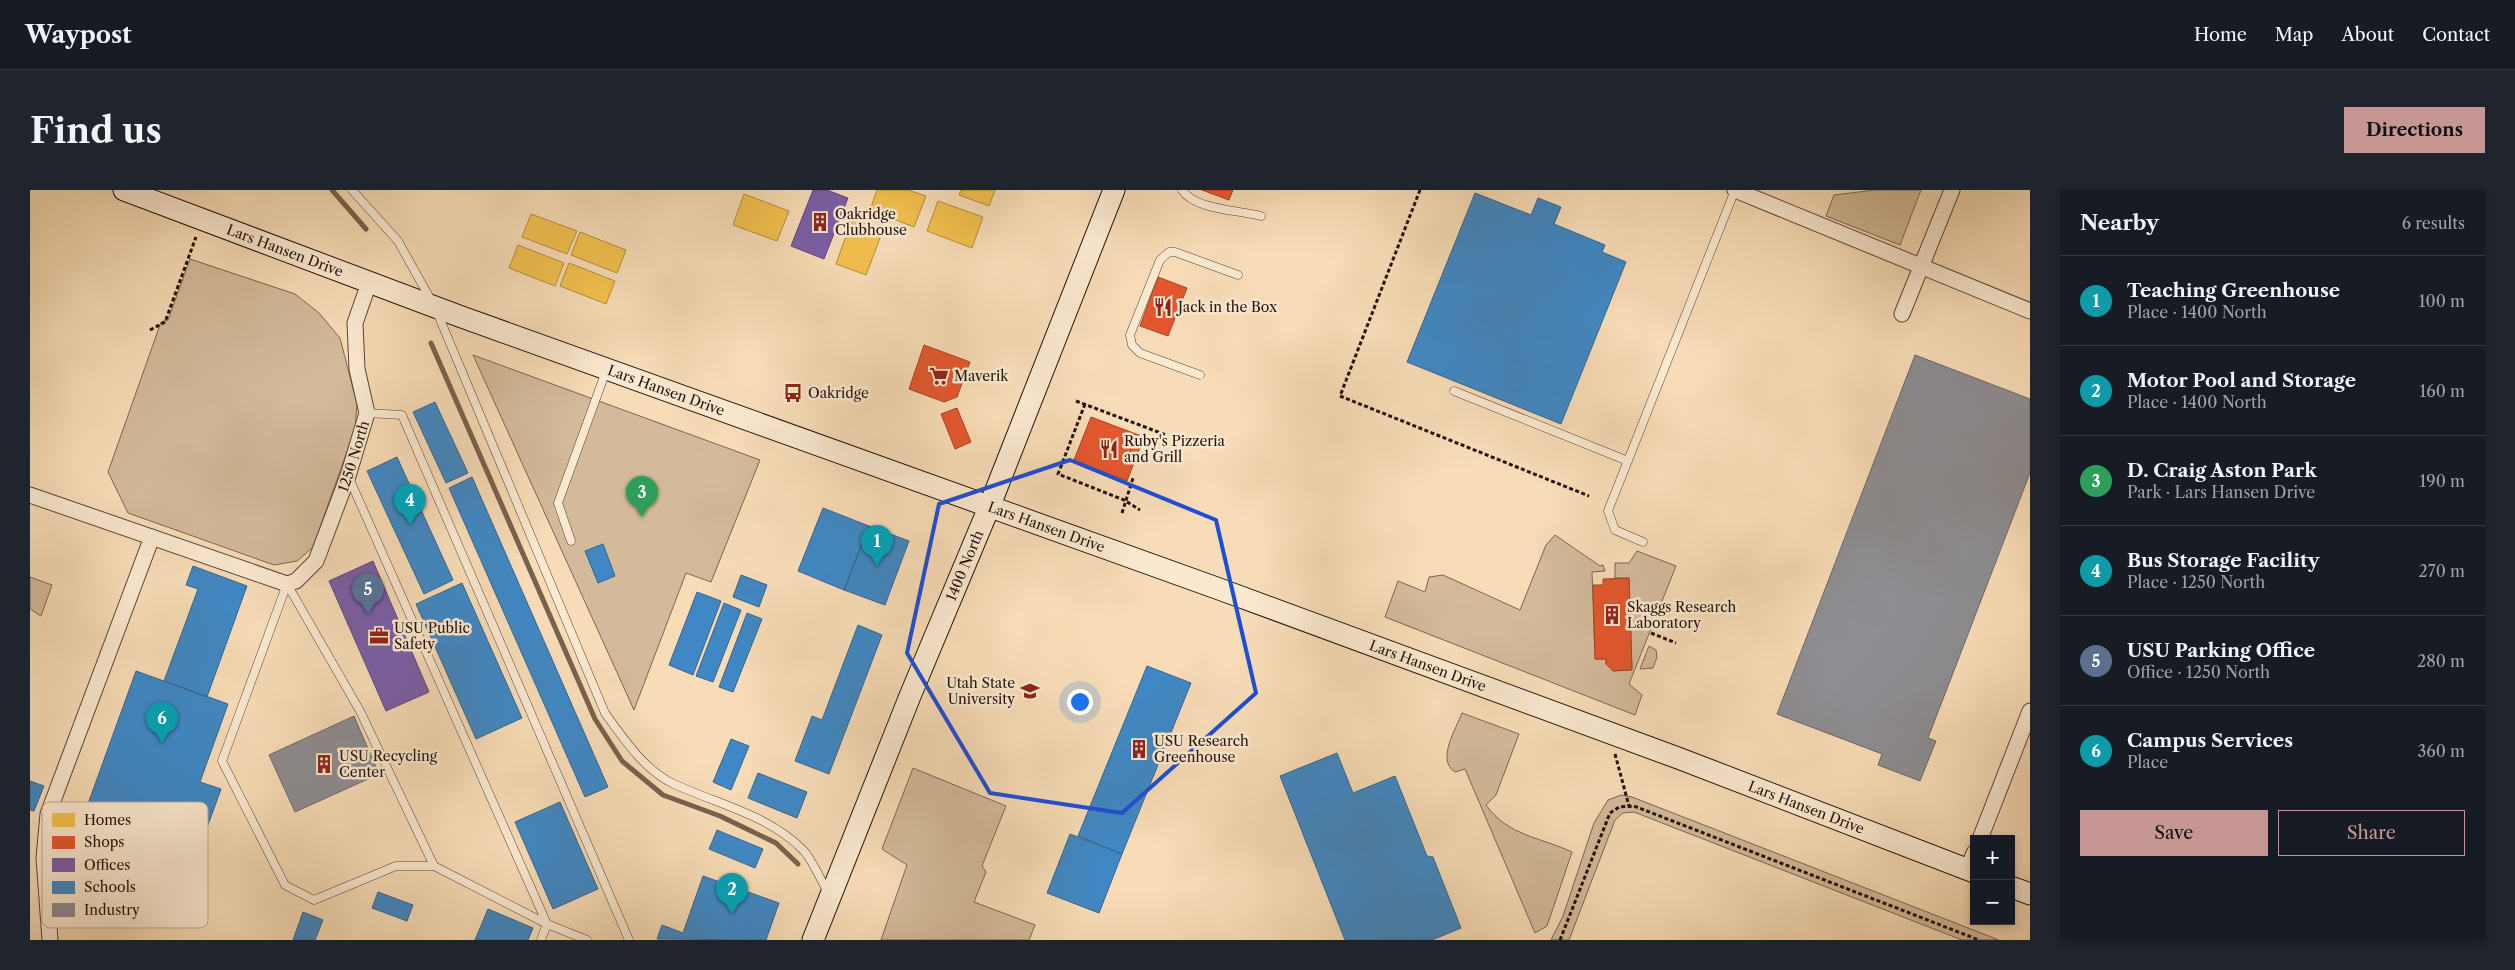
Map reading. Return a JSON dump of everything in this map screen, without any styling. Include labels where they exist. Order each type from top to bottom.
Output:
[{"type":"main road","name":"Lars Hansen Drive","points":[[124,190],[369,283],[990,506],[1609,734],[1970,864]]},
{"type":"main road","name":"1400 North","points":[[813,940],[990,506],[1114,190]]},
{"type":"main road","points":[[2015,888],[2030,894]]},
{"type":"street","points":[[1735,190],[1921,268],[2030,311]]},
{"type":"street","points":[[1902,314],[1952,190]]},
{"type":"street","name":"1250 North","points":[[287,584],[296,581],[316,561],[348,476],[367,413],[357,369],[355,323],[369,283]]},
{"type":"street","points":[[30,495],[287,584]]},
{"type":"street","points":[[53,802],[152,538]]},
{"type":"street","points":[[1982,835],[2030,711]]},
{"type":"lane","points":[[352,190],[398,241],[435,307],[605,713],[633,753],[672,784],[722,802],[790,839],[805,851],[830,895]]},
{"type":"lane","points":[[1182,190],[1188,197],[1222,210],[1240,210],[1260,216]]},
{"type":"lane","points":[[1643,542],[1615,530],[1608,511],[1735,190]]},
{"type":"lane","points":[[1200,375],[1140,353],[1132,345],[1130,335],[1160,260],[1169,252],[1175,252],[1238,275]]},
{"type":"lane","points":[[571,541],[558,503],[606,369]]},
{"type":"lane","points":[[1454,391],[1628,461]]},
{"type":"lane","points":[[367,413],[402,415],[630,940]]},
{"type":"lane","points":[[348,476],[547,924],[541,940]]},
{"type":"lane","points":[[287,584],[360,712],[434,866]]},
{"type":"lane","points":[[287,584],[222,761],[285,885],[314,900],[396,866],[434,866],[547,924],[587,940]]},
{"type":"path","points":[[1420,190],[1340,396],[1589,496]]},
{"type":"path","points":[[150,330],[165,322],[202,220]]},
{"type":"path","points":[[1076,401],[1166,435]]},
{"type":"path","points":[[1085,404],[1058,474],[1124,500],[1140,510]]},
{"type":"path","points":[[1122,513],[1124,500],[1133,478]]},
{"type":"path","points":[[1651,633],[1676,643]]},
{"type":"path","points":[[1609,734],[1629,806]]},
{"type":"path","points":[[1560,940],[1604,824],[1610,813],[1619,807],[1629,806],[1634,806],[1979,940]]},
{"type":"highlighted area","points":[[1070,460],[1216,520],[1256,693],[1122,813],[990,793],[907,653],[939,504]]},
{"type":"shaded area","points":[[1875,190],[1921,190],[1900,245],[1826,216],[1834,195]]},
{"type":"shaded area","points":[[190,259],[295,294],[319,313],[340,338],[357,404],[355,429],[313,547],[297,561],[274,565],[128,513],[108,472],[161,322],[168,320]]},
{"type":"shaded area","points":[[473,355],[760,460],[711,582],[686,573],[634,710]]},
{"type":"shaded area","points":[[1555,535],[1600,566],[1603,565],[1605,571],[1592,572],[1595,659],[1606,659],[1606,664],[1613,671],[1632,669],[1629,578],[1615,578],[1615,563],[1629,563],[1637,551],[1676,566],[1629,684],[1642,695],[1635,715],[1385,617],[1398,581],[1425,592],[1429,577],[1443,575],[1520,610],[1546,545]]},
{"type":"shaded area","points":[[30,577],[52,585],[41,616],[30,609]]},
{"type":"shaded area","points":[[1649,646],[1656,650],[1657,657],[1653,668],[1640,669]]},
{"type":"shaded area","points":[[1462,713],[1519,734],[1496,795],[1486,805],[1514,830],[1572,852],[1547,926],[1535,933],[1465,769],[1455,772],[1447,760],[1449,744]]},
{"type":"shaded area","points":[[913,768],[1006,806],[982,866],[986,872],[974,902],[1035,925],[1029,940],[881,940],[907,865],[882,849]]},
{"type":"shaded area","points":[[1621,795],[1632,797],[1999,940],[1962,940],[1634,812],[1623,813],[1615,820],[1569,940],[1551,940],[1563,916],[1594,823],[1608,800]]},
{"type":"building: Homes","points":[[877,190],[908,190],[926,196],[914,227],[870,210]]},
{"type":"building: Homes","points":[[961,190],[995,190],[989,206],[959,195]]},
{"type":"building: Homes","points":[[744,194],[789,211],[777,241],[733,225]]},
{"type":"building: Homes","points":[[938,201],[983,217],[972,248],[927,231]]},
{"type":"building: Homes","points":[[531,214],[577,231],[567,254],[522,237]]},
{"type":"building: Homes","points":[[852,219],[883,230],[866,275],[836,264]]},
{"type":"building: Homes","points":[[580,232],[626,250],[617,273],[571,255]]},
{"type":"building: Homes","points":[[518,245],[564,263],[555,286],[509,268]]},
{"type":"building: Homes","points":[[569,263],[615,281],[606,304],[560,286]]},
{"type":"building: Shops","points":[[1202,190],[1233,190],[1229,200]]},
{"type":"building: Shops","name":"Jack in the Box","points":[[1158,277],[1187,288],[1168,336],[1140,326]]},
{"type":"building: Shops","name":"Maverik","points":[[924,345],[970,362],[957,397],[944,402],[909,389]]},
{"type":"building: Shops","name":"Maverik","points":[[957,408],[971,442],[955,449],[941,414]]},
{"type":"building: Shops","name":"Ruby's Pizzeria and Grill","points":[[1091,417],[1144,437],[1127,481],[1074,460]]},
{"type":"building: Shops","name":"Skaggs Research Laboratory","points":[[1629,578],[1632,670],[1613,671],[1606,664],[1606,659],[1595,659],[1593,585],[1603,585],[1603,579]]},
{"type":"building: Offices","name":"Oakridge Clubhouse","points":[[813,190],[827,190],[848,198],[824,259],[791,246]]},
{"type":"building: Offices","name":"USU Public Safety","points":[[373,561],[429,692],[386,711],[329,581]]},
{"type":"building: Schools","points":[[1475,193],[1531,215],[1538,198],[1561,207],[1554,224],[1605,245],[1602,252],[1626,262],[1561,424],[1407,362]]},
{"type":"building: Schools","points":[[435,402],[468,473],[446,483],[413,412]]},
{"type":"building: Schools","points":[[397,457],[453,580],[424,594],[367,471]]},
{"type":"building: Schools","points":[[472,477],[608,787],[585,797],[449,488]]},
{"type":"building: Schools","points":[[823,508],[869,526],[844,590],[798,571]]},
{"type":"building: Schools","points":[[869,526],[909,541],[885,605],[844,590]]},
{"type":"building: Schools","points":[[603,544],[615,576],[598,583],[585,551]]},
{"type":"building: Schools","points":[[193,566],[247,586],[207,697],[164,681],[198,589],[186,585]]},
{"type":"building: Schools","points":[[741,575],[767,585],[759,607],[733,597]]},
{"type":"building: Schools","points":[[462,583],[522,718],[476,739],[416,604]]},
{"type":"building: Schools","points":[[697,592],[721,601],[693,675],[669,665]]},
{"type":"building: Schools","points":[[724,603],[741,610],[713,682],[696,676]]},
{"type":"building: Schools","points":[[747,613],[762,619],[733,692],[719,687]]},
{"type":"building: Schools","points":[[858,625],[882,635],[829,774],[795,761],[812,716],[822,720]]},
{"type":"building: Schools","name":"USU Research Greenhouse","points":[[1147,666],[1191,683],[1122,854],[1078,836]]},
{"type":"building: Schools","points":[[136,671],[228,704],[200,782],[221,789],[208,825],[208,802],[89,802]]},
{"type":"building: Schools","points":[[731,739],[749,746],[731,790],[713,782]]},
{"type":"building: Schools","points":[[1337,753],[1353,793],[1395,776],[1427,856],[1433,857],[1461,928],[1432,940],[1345,940],[1280,776]]},
{"type":"building: Schools","points":[[758,773],[807,792],[797,818],[748,798]]},
{"type":"building: Schools","points":[[30,781],[44,786],[34,811],[30,810]]},
{"type":"building: Schools","points":[[560,802],[598,889],[553,909],[515,822]]},
{"type":"building: Schools","points":[[717,830],[763,849],[755,868],[709,849]]},
{"type":"building: Schools","points":[[1070,834],[1122,854],[1099,913],[1047,893]]},
{"type":"building: Schools","points":[[703,876],[779,903],[766,940],[657,939],[662,925],[683,933]]},
{"type":"building: Schools","points":[[378,892],[413,905],[407,921],[372,908]]},
{"type":"building: Schools","points":[[488,909],[533,928],[528,940],[475,940]]},
{"type":"building: Schools","points":[[303,912],[323,920],[315,940],[293,940]]},
{"type":"building: Industry","points":[[1915,355],[2030,399],[2030,473],[1928,738],[1936,741],[1920,781],[1878,765],[1882,754],[1777,714]]},
{"type":"building: Industry","name":"USU Recycling Center","points":[[354,716],[379,774],[295,812],[269,755]]},
{"type":"waterway","points":[[332,190],[366,229]]},
{"type":"waterway","points":[[431,343],[595,719],[622,761],[663,795],[720,816],[776,843],[798,864]]},
{"type":"place","name":"Oakridge Clubhouse","points":[[820,222]]},
{"type":"place","name":"Jack in the Box","points":[[1163,307]]},
{"type":"place","name":"Maverik","points":[[939,376]]},
{"type":"place","name":"Oakridge","points":[[793,393]]},
{"type":"place","name":"Ruby's Pizzeria and Grill","points":[[1109,449]]},
{"type":"place","name":"D. Craig Aston Park","points":[[642,517]]},
{"type":"place","name":"Bus Storage Facility","points":[[410,525]]},
{"type":"place","name":"Teaching Greenhouse","points":[[877,566]]},
{"type":"place","name":"USU Parking Office","points":[[368,614]]},
{"type":"place","name":"Skaggs Research Laboratory","points":[[1612,615]]},
{"type":"place","name":"USU Public Safety","points":[[379,636]]},
{"type":"place","name":"Utah State University","points":[[1030,691]]},
{"type":"place","name":"Campus Services","points":[[162,743]]},
{"type":"place","name":"USU Research Greenhouse","points":[[1139,749]]},
{"type":"place","name":"USU Recycling Center","points":[[324,764]]},
{"type":"place","name":"Motor Pool and Storage","points":[[732,914]]}]
